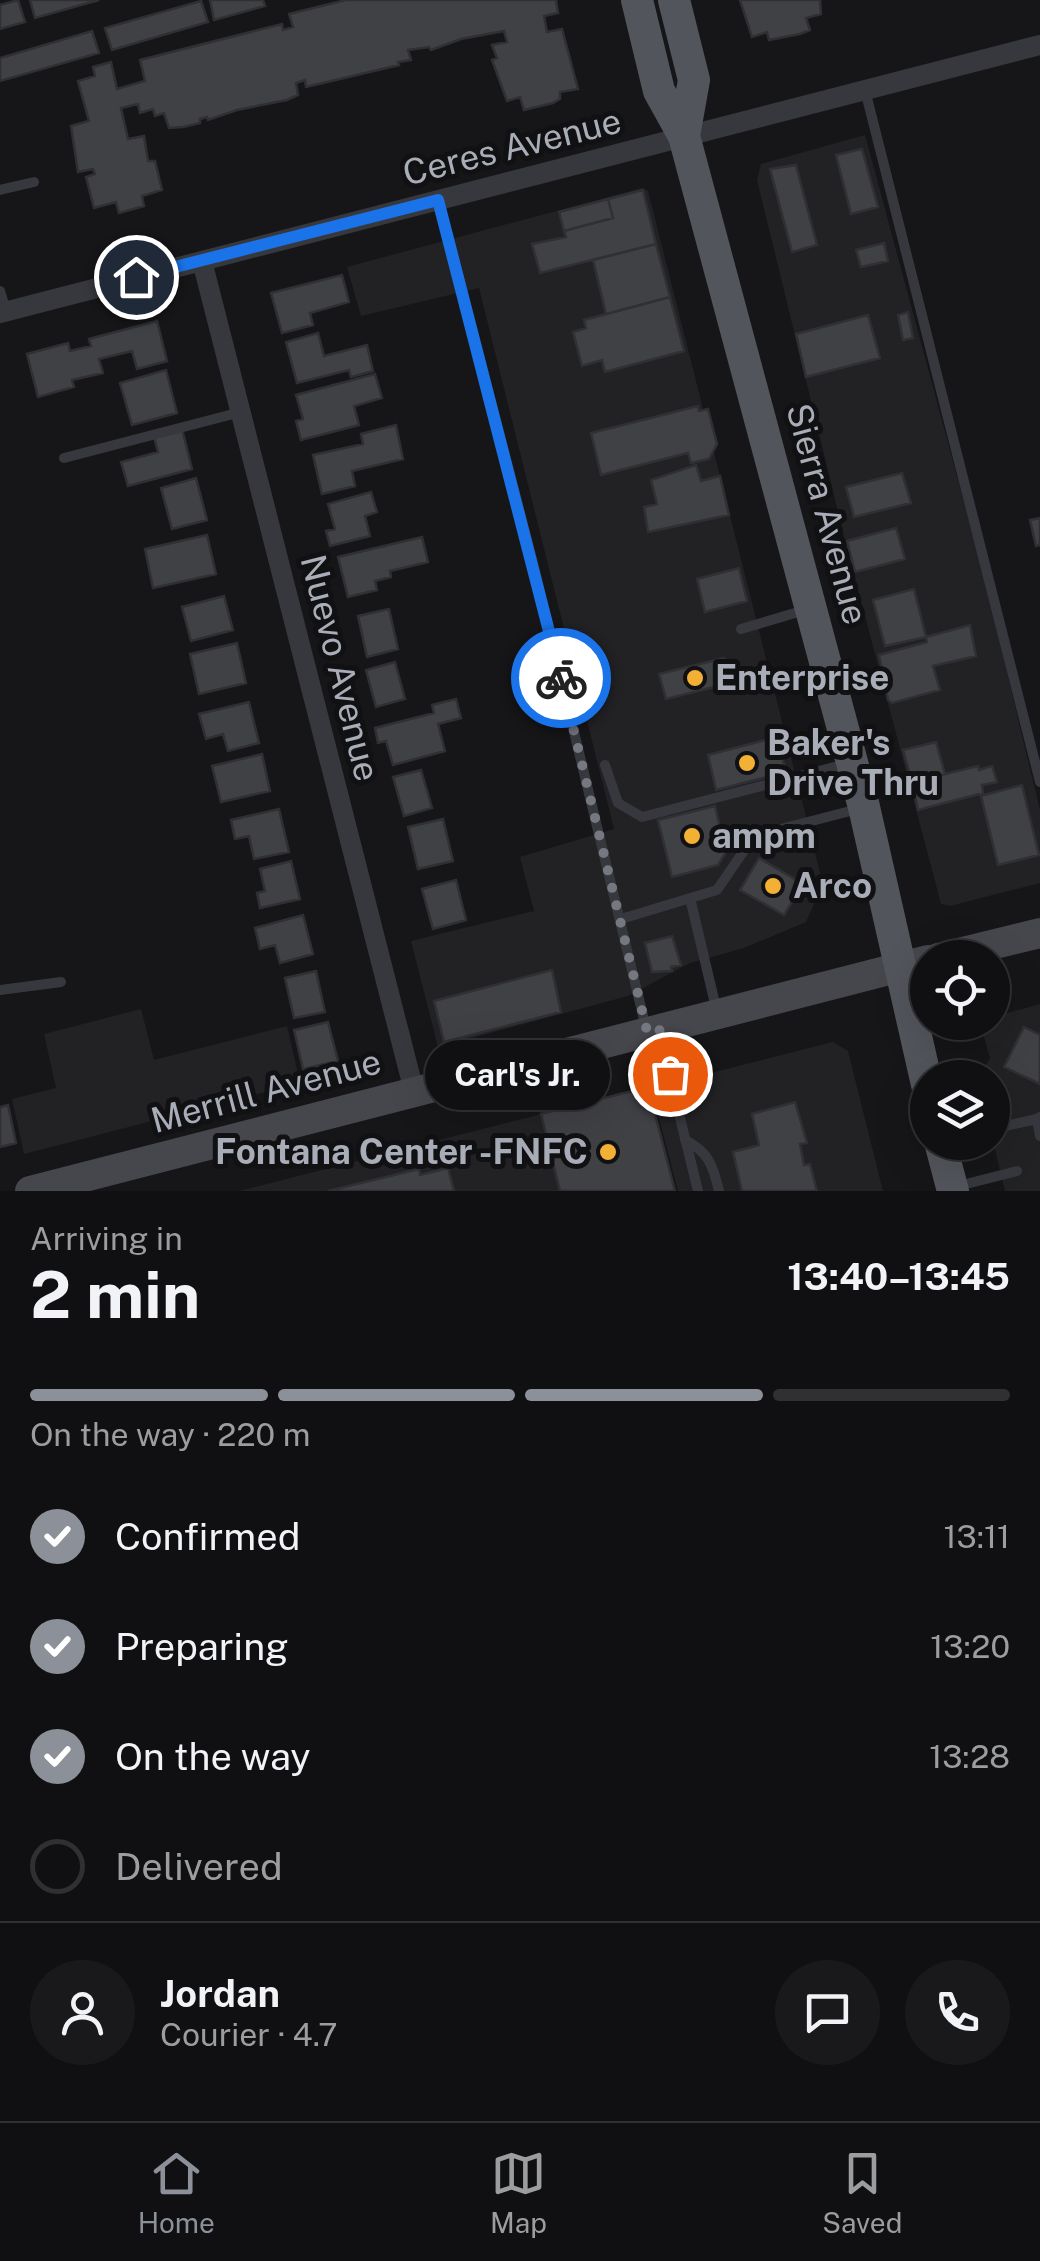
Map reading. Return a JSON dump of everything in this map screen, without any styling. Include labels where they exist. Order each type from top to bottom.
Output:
[{"type":"main road","name":"Sierra Avenue","points":[[637,0],[659,91],[684,136],[864,807],[910,951]]},
{"type":"main road","name":"Sierra Avenue","points":[[674,0],[694,80],[684,136]]},
{"type":"main road","points":[[1010,940],[1040,933]]},
{"type":"main road","name":"Merrill Avenue","points":[[30,1191],[910,964]]},
{"type":"main road","points":[[945,1160],[952,1189]]},
{"type":"street","name":"Ceres Avenue","points":[[2,305],[202,260],[1040,45]]},
{"type":"street","name":"Nuevo Avenue","points":[[202,260],[414,1091]]},
{"type":"lane","points":[[865,90],[1040,782]]},
{"type":"lane","points":[[0,190],[34,182]]},
{"type":"lane","points":[[438,200],[621,919],[698,1191]]},
{"type":"lane","points":[[64,458],[240,412]]},
{"type":"lane","points":[[740,629],[811,609]]},
{"type":"lane","points":[[604,765],[618,803],[642,817],[852,762]]},
{"type":"lane","points":[[621,919],[718,890],[754,836],[864,807]]},
{"type":"lane","points":[[690,898],[718,1013]]},
{"type":"lane","points":[[0,990],[61,982]]},
{"type":"lane","points":[[1010,1125],[1039,1118],[1040,1136]]},
{"type":"lane","points":[[686,1140],[701,1148],[711,1161],[719,1191]]},
{"type":"lane","points":[[952,1189],[1017,1171]]},
{"type":"shaded area","points":[[865,135],[982,569],[1040,810],[1040,883],[950,906],[941,904],[845,540],[757,180],[761,164]]},
{"type":"shaded area","points":[[642,188],[648,191],[823,884],[806,922],[744,948],[690,963],[628,996],[438,1047],[411,941],[534,911],[520,857],[614,829],[479,288],[361,316],[347,267]]},
{"type":"shaded area","points":[[1040,1004],[1040,1191],[1005,1191],[998,1160],[1010,1160],[1010,1060],[989,1060],[985,1040],[1010,1040],[1010,1012]]},
{"type":"shaded area","points":[[141,1009],[154,1060],[287,1026],[300,1083],[24,1154],[12,1099],[56,1088],[44,1034]]},
{"type":"shaded area","points":[[833,1042],[848,1051],[883,1191],[678,1191],[651,1088]]},
{"type":"shaded area","points":[[648,1087],[675,1191],[239,1191]]},
{"type":"building","points":[[18,0],[25,22],[0,29],[0,5]]},
{"type":"building","points":[[30,0],[99,0],[35,18]]},
{"type":"building","points":[[210,0],[263,0],[265,6],[214,20]]},
{"type":"building","points":[[346,0],[556,0],[558,13],[544,16],[547,32],[562,29],[578,89],[560,92],[560,99],[553,103],[524,110],[520,97],[507,101],[492,60],[497,58],[492,45],[507,42],[504,31],[461,39],[431,50],[408,50],[411,60],[398,62],[399,65],[306,87],[305,80],[296,83],[298,95],[287,100],[208,120],[207,117],[183,127],[169,128],[164,113],[155,116],[153,109],[140,113],[138,104],[121,108],[128,139],[144,136],[148,161],[155,161],[162,190],[142,196],[144,206],[119,213],[116,202],[94,208],[86,177],[95,174],[93,169],[78,172],[71,126],[89,121],[78,81],[95,76],[93,67],[111,62],[117,89],[145,81],[140,60],[282,24],[283,30],[293,27],[289,14]]},
{"type":"building","points":[[740,0],[820,0],[821,14],[806,18],[810,30],[769,40],[767,32],[752,37]]},
{"type":"building","points":[[201,1],[208,22],[112,50],[105,28]]},
{"type":"building","points":[[92,31],[99,53],[0,81],[0,58]]},
{"type":"building","points":[[862,149],[878,207],[851,214],[836,155]]},
{"type":"building","points":[[796,165],[817,245],[792,252],[770,169]]},
{"type":"building","points":[[643,190],[656,244],[540,273],[532,244],[566,237],[564,231],[613,218],[608,199]]},
{"type":"building","points":[[608,199],[613,218],[564,231],[559,212]]},
{"type":"building","points":[[884,243],[888,261],[861,267],[856,250]]},
{"type":"building","points":[[656,244],[670,297],[606,314],[593,260]]},
{"type":"building","points":[[342,275],[349,302],[310,313],[313,325],[282,333],[271,293]]},
{"type":"building","points":[[670,297],[684,351],[605,372],[602,360],[582,366],[573,332],[586,328],[584,320]]},
{"type":"building","points":[[908,312],[913,338],[903,340],[898,315]]},
{"type":"building","points":[[868,315],[880,358],[806,377],[796,334]]},
{"type":"building","points":[[157,321],[167,361],[137,369],[132,351],[99,359],[103,373],[72,380],[74,387],[38,397],[27,354],[68,343],[70,351],[91,346],[89,339]]},
{"type":"building","points":[[318,333],[324,356],[367,345],[373,371],[351,377],[349,370],[297,383],[286,342]]},
{"type":"building","points":[[166,370],[177,413],[132,425],[120,383]]},
{"type":"building","points":[[375,374],[382,398],[354,406],[359,425],[301,440],[296,421],[303,419],[296,395]]},
{"type":"building","points":[[698,406],[699,411],[708,409],[717,444],[709,459],[691,463],[688,453],[601,475],[591,433]]},
{"type":"building","points":[[396,425],[403,459],[352,471],[355,486],[322,494],[313,455],[363,444],[361,434]]},
{"type":"building","points":[[182,429],[192,469],[128,486],[121,462],[158,452],[154,437]]},
{"type":"building","points":[[696,465],[701,481],[720,476],[729,515],[648,532],[644,507],[657,504],[651,480]]},
{"type":"building","points":[[902,473],[911,503],[854,517],[846,487]]},
{"type":"building","points":[[196,478],[207,520],[172,529],[161,488]]},
{"type":"building","points":[[371,492],[377,512],[365,516],[370,536],[330,546],[326,531],[335,529],[328,504]]},
{"type":"building","points":[[1040,518],[1040,545],[1036,546],[1030,520]]},
{"type":"building","points":[[896,528],[905,559],[855,572],[847,541]]},
{"type":"building","points":[[207,535],[216,574],[153,588],[145,549]]},
{"type":"building","points":[[422,537],[428,562],[390,571],[391,577],[375,581],[377,590],[348,597],[338,557]]},
{"type":"building","points":[[739,568],[747,601],[705,612],[697,579]]},
{"type":"building","points":[[914,589],[926,637],[885,646],[873,600]]},
{"type":"building","points":[[224,596],[233,630],[191,641],[182,607]]},
{"type":"building","points":[[389,609],[398,649],[367,657],[358,616]]},
{"type":"building","points":[[970,625],[976,656],[933,666],[940,690],[892,703],[888,700],[879,655]]},
{"type":"building","points":[[237,643],[246,683],[199,694],[190,654]]},
{"type":"building","name":"Enterprise","points":[[724,658],[730,683],[666,699],[659,674]]},
{"type":"building","points":[[395,662],[405,699],[376,707],[366,670]]},
{"type":"building","points":[[456,699],[461,718],[438,724],[445,751],[393,765],[386,741],[378,743],[375,728],[434,713],[432,705]]},
{"type":"building","points":[[249,702],[259,743],[228,751],[223,734],[206,739],[199,714]]},
{"type":"building","name":"Baker's Drive Thru","points":[[777,737],[786,772],[716,790],[708,755]]},
{"type":"building","points":[[936,742],[945,774],[912,782],[903,750]]},
{"type":"building","points":[[262,754],[270,791],[221,802],[212,766]]},
{"type":"building","points":[[978,766],[979,770],[992,766],[997,782],[982,785],[983,793],[918,810],[912,782]]},
{"type":"building","points":[[421,770],[432,808],[404,816],[393,777]]},
{"type":"building","points":[[1022,785],[1039,855],[998,865],[981,796]]},
{"type":"building","name":"ampm","points":[[715,806],[726,852],[718,865],[672,877],[658,820]]},
{"type":"building","points":[[279,809],[289,852],[254,859],[249,836],[235,839],[231,820]]},
{"type":"building","points":[[443,819],[453,861],[418,869],[408,827]]},
{"type":"building","points":[[759,858],[803,884],[784,915],[740,890]]},
{"type":"building","points":[[291,861],[300,899],[260,908],[257,893],[265,891],[260,869]]},
{"type":"building","points":[[456,880],[466,920],[433,929],[422,889]]},
{"type":"building","points":[[303,915],[313,954],[280,963],[275,945],[260,949],[255,928]]},
{"type":"building","points":[[672,936],[681,965],[671,967],[672,971],[652,972],[645,943]]},
{"type":"building","points":[[552,970],[561,1012],[444,1042],[434,1001]]},
{"type":"building","points":[[316,971],[325,1012],[294,1018],[285,978]]},
{"type":"building","points":[[328,1022],[338,1061],[303,1069],[294,1030]]},
{"type":"building","points":[[1024,1027],[1040,1035],[1040,1084],[1010,1070],[1008,1060]]},
{"type":"building","name":"Fontana Center -FNFC","points":[[648,1087],[675,1191],[560,1191],[541,1114]]},
{"type":"building","points":[[795,1102],[807,1143],[800,1144],[804,1165],[810,1164],[817,1191],[742,1191],[733,1152],[759,1145],[752,1114]]},
{"type":"building","points":[[8,1105],[16,1143],[0,1147],[0,1107]]},
{"type":"building","points":[[448,1168],[454,1191],[328,1191],[419,1169],[420,1175]]},
{"type":"way so far","points":[[561,678],[647,1031],[659,1028],[670,1074]]},
{"type":"place","name":"Enterprise","points":[[695,678]]},
{"type":"place","name":"Baker's Drive Thru","points":[[747,763]]},
{"type":"place","name":"ampm","points":[[692,836]]},
{"type":"place","name":"Arco","points":[[773,886]]},
{"type":"place","name":"Carl's Jr.","points":[[670,1074]]},
{"type":"place","name":"Fontana Center -FNFC","points":[[608,1152]]},
{"type":"route","points":[[136,277],[438,200],[561,678]]}]
